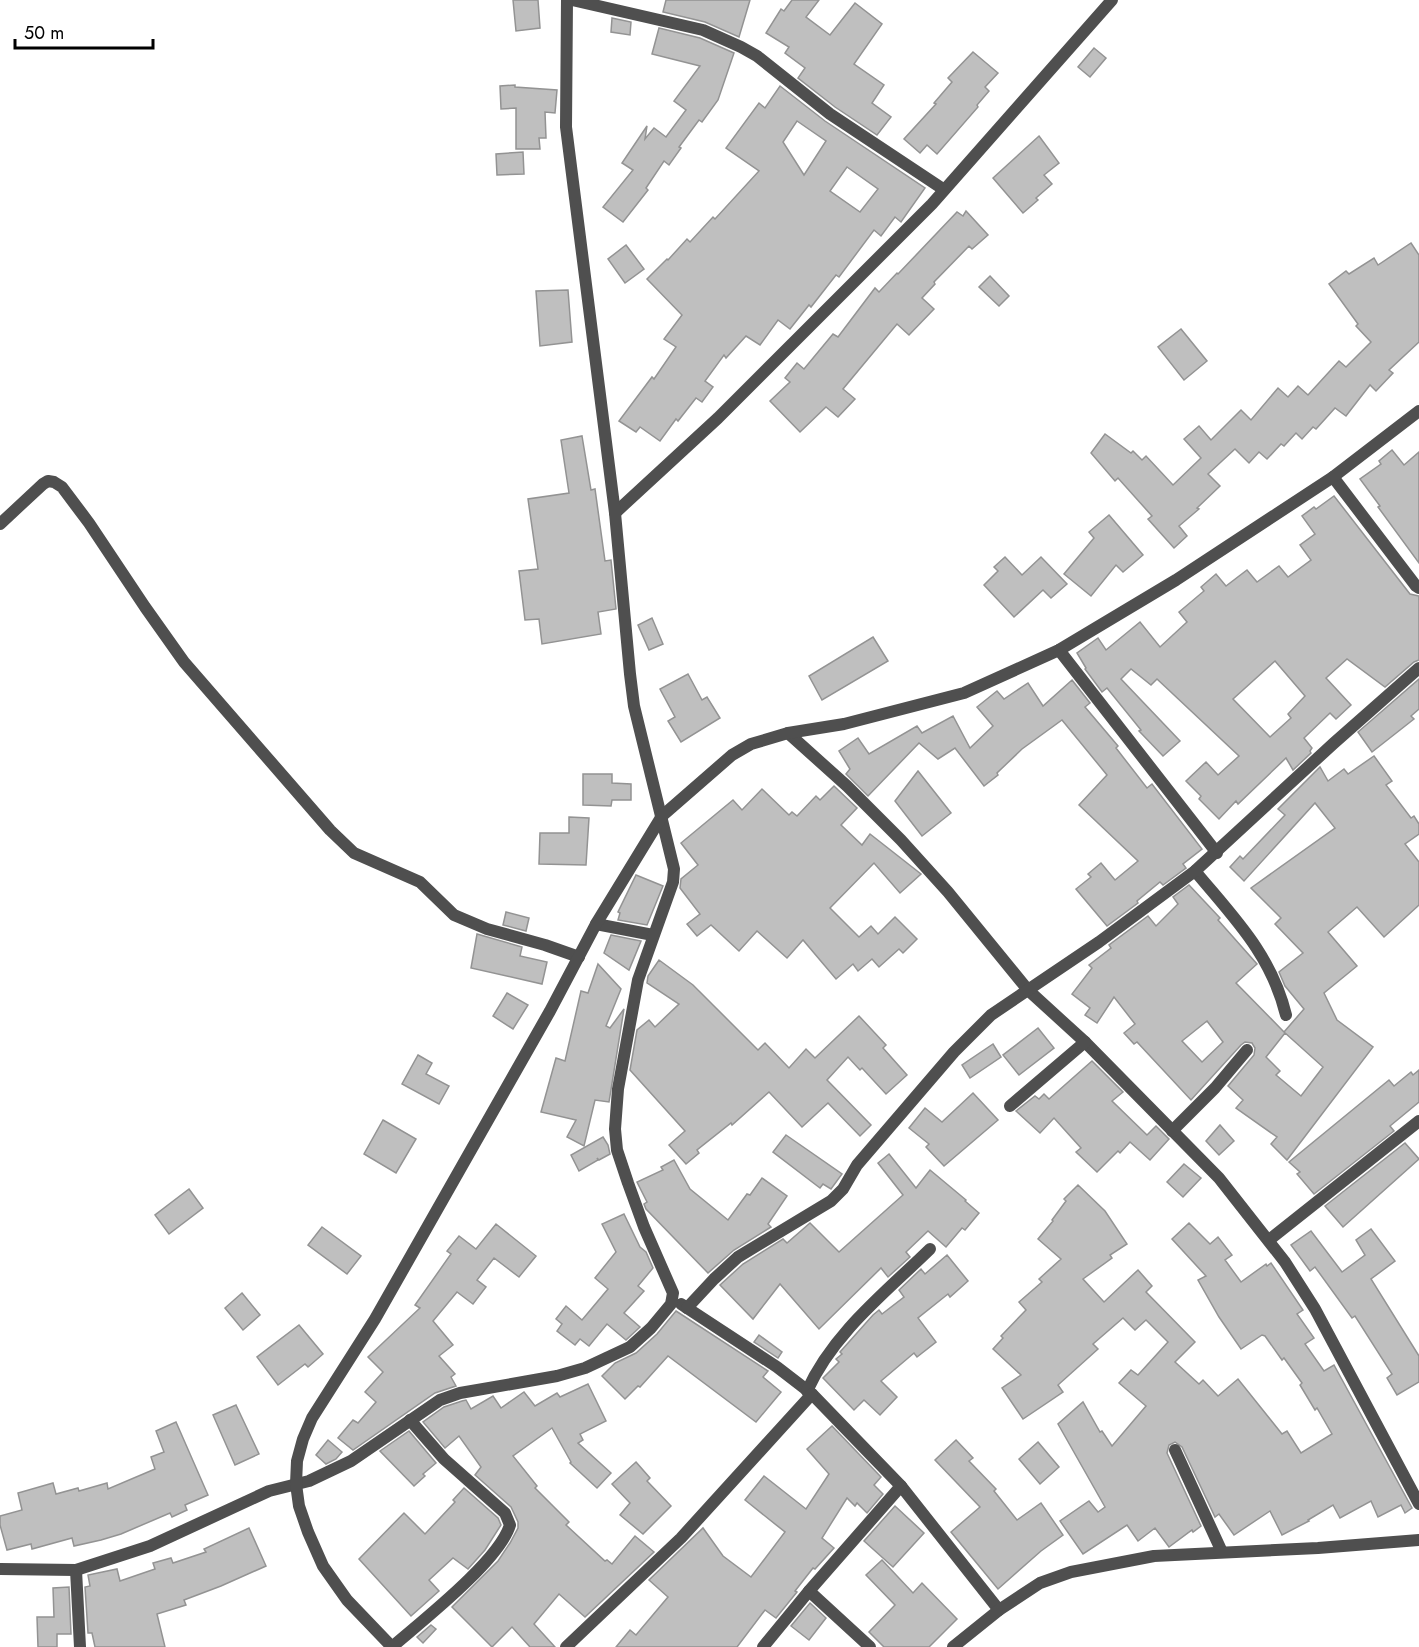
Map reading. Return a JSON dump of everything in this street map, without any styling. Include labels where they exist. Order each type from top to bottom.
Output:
[{"type":"street","points":[[0,1569],[76,1570],[150,1546],[269,1491],[323,1475],[351,1461],[440,1400],[460,1393],[557,1376],[608,1358],[630,1347],[668,1309],[673,1299],[668,1280],[644,1227],[628,1183],[617,1150],[615,1129],[618,1089],[638,980],[673,882],[671,855],[634,706],[615,513],[566,127],[567,0]]},
{"type":"street","points":[[573,0],[703,30],[741,47],[757,56],[830,114],[944,189]]},
{"type":"street","points":[[615,513],[718,418],[932,204],[1112,0]]},
{"type":"street","points":[[410,1420],[444,1459],[506,1513],[510,1525],[504,1538],[476,1573],[392,1647],[347,1600],[323,1566],[291,1485],[303,1439],[312,1418],[375,1319],[661,812],[732,755],[751,744],[788,733],[844,724],[964,693],[1059,650],[1176,580],[1333,477],[1419,411]]},
{"type":"street","points":[[1333,477],[1419,588]]},
{"type":"street","points":[[0,524],[48,481],[62,487],[90,523],[184,662],[330,830],[354,853],[420,882],[454,915],[487,928],[579,957]]},
{"type":"street","points":[[1059,650],[1217,853]]},
{"type":"street","points":[[687,1308],[738,1257],[831,1202],[843,1189],[857,1165],[954,1052],[991,1015],[1099,942],[1196,871],[1334,742],[1419,669]]},
{"type":"street","points":[[788,733],[847,786],[901,840],[948,892],[1028,990],[1086,1042],[1219,1178],[1269,1240],[1315,1309],[1419,1504]]},
{"type":"street","points":[[1196,871],[1262,954],[1283,999],[1287,1015]]},
{"type":"street","points":[[596,924],[653,935]]},
{"type":"street","points":[[1010,1106],[1086,1042]]},
{"type":"street","points":[[1172,1131],[1215,1088],[1247,1050]]},
{"type":"street","points":[[1269,1240],[1419,1121]]},
{"type":"street","points":[[566,1647],[688,1531],[810,1392],[815,1373],[828,1352],[844,1333],[930,1249]]},
{"type":"street","points":[[673,1299],[777,1367],[810,1392],[901,1486],[999,1610]]},
{"type":"street","points":[[1175,1450],[1222,1552]]},
{"type":"street","points":[[763,1647],[901,1486]]},
{"type":"street","points":[[952,1647],[999,1610],[1040,1582],[1071,1572],[1154,1556],[1318,1548],[1419,1540]]},
{"type":"street","points":[[76,1570],[80,1647]]},
{"type":"street","points":[[809,1591],[870,1647]]},
{"type":"building","points":[[513,0],[538,0],[540,28],[516,31]]},
{"type":"building","points":[[666,0],[750,0],[739,37],[705,22],[663,12]]},
{"type":"building","points":[[792,0],[819,0],[806,17],[830,35],[855,3],[882,24],[854,64],[884,85],[872,103],[891,117],[877,135],[835,107],[798,78],[805,68],[785,53],[789,47],[766,33],[781,9],[784,11]]},
{"type":"building","points":[[612,18],[631,22],[630,35],[611,32]]},
{"type":"building","points":[[659,28],[700,38],[734,53],[718,100],[702,122],[699,120],[669,165],[664,161],[646,188],[648,190],[623,222],[603,207],[633,170],[622,163],[647,126],[645,139],[654,128],[666,137],[686,110],[674,101],[700,66],[652,54]]},
{"type":"building","points":[[1094,48],[1106,58],[1090,77],[1078,67]]},
{"type":"building","points":[[973,52],[998,73],[985,87],[989,91],[937,154],[927,145],[920,153],[904,139],[936,104],[934,103],[952,82],[948,78]]},
{"type":"building","points":[[515,85],[515,87],[557,90],[555,113],[545,112],[546,138],[539,138],[540,149],[516,149],[516,108],[501,109],[500,86]]},
{"type":"building","points":[[780,86],[825,121],[925,188],[901,222],[895,217],[881,236],[874,230],[839,277],[836,275],[790,329],[778,320],[760,345],[746,336],[726,358],[724,355],[705,381],[713,387],[702,402],[696,398],[678,421],[676,419],[660,441],[640,427],[636,432],[619,421],[652,377],[654,379],[676,347],[664,339],[682,315],[647,279],[687,239],[690,242],[713,217],[715,219],[759,171],[726,148],[759,103],[765,108]],"holes":[[[797,121],[826,141],[804,175],[783,142]],[[847,167],[878,189],[860,212],[830,191]]]},
{"type":"building","points":[[1039,136],[1059,163],[1044,175],[1052,184],[1023,213],[993,178]]},
{"type":"building","points":[[523,152],[524,174],[497,175],[496,154]]},
{"type":"building","points":[[966,211],[988,235],[972,249],[969,246],[934,282],[935,284],[922,298],[934,309],[909,335],[897,324],[843,389],[855,399],[838,417],[826,407],[800,432],[770,401],[790,382],[785,378],[797,363],[804,369],[833,334],[838,337],[875,288],[879,292],[957,212],[963,216]]},
{"type":"building","points":[[1411,243],[1419,255],[1419,342],[1389,370],[1393,373],[1376,391],[1370,385],[1346,416],[1335,408],[1316,429],[1313,427],[1302,439],[1296,433],[1284,446],[1281,444],[1267,459],[1259,452],[1249,463],[1235,449],[1208,474],[1220,486],[1179,526],[1187,536],[1174,548],[1148,519],[1152,516],[1118,478],[1115,481],[1091,453],[1105,434],[1131,453],[1133,451],[1142,460],[1146,456],[1173,485],[1201,458],[1184,439],[1199,426],[1211,440],[1241,410],[1251,420],[1278,388],[1288,397],[1298,386],[1308,395],[1339,361],[1346,367],[1371,342],[1356,326],[1358,324],[1329,284],[1346,271],[1349,274],[1374,258],[1378,265]]},
{"type":"building","points":[[626,245],[644,269],[625,283],[608,259]]},
{"type":"building","points":[[990,276],[1009,296],[999,306],[979,287]]},
{"type":"building","points":[[568,290],[572,342],[540,346],[536,291]]},
{"type":"building","points":[[1181,329],[1207,361],[1184,380],[1158,347]]},
{"type":"building","points":[[582,436],[591,490],[595,489],[605,561],[611,560],[616,609],[598,612],[601,634],[542,644],[539,619],[525,620],[519,571],[538,569],[528,499],[569,493],[561,440]]},
{"type":"building","points":[[1392,450],[1404,465],[1419,452],[1419,563],[1360,479],[1381,464],[1379,461]]},
{"type":"building","points":[[1334,496],[1410,594],[1419,596],[1419,660],[1385,687],[1347,659],[1326,678],[1351,705],[1336,719],[1330,713],[1304,738],[1312,748],[1311,753],[1293,770],[1286,758],[1238,804],[1236,801],[1219,819],[1199,799],[1201,796],[1186,781],[1206,762],[1218,775],[1239,756],[1157,679],[1151,685],[1131,669],[1121,679],[1180,741],[1163,756],[1139,731],[1141,730],[1107,688],[1102,692],[1085,669],[1077,653],[1098,638],[1106,650],[1140,622],[1160,647],[1187,622],[1179,612],[1204,591],[1201,587],[1216,574],[1226,586],[1247,570],[1257,582],[1279,566],[1288,577],[1311,560],[1300,545],[1315,534],[1302,516],[1314,507],[1316,509]],"holes":[[[1275,661],[1305,696],[1288,714],[1291,718],[1270,737],[1233,699]]]},
{"type":"building","points":[[1109,515],[1143,555],[1123,572],[1116,565],[1091,596],[1064,574],[1094,538],[1089,532]]},
{"type":"building","points":[[1005,557],[1022,575],[1041,557],[1067,584],[1051,598],[1043,590],[1014,617],[984,585],[998,571],[994,567]]},
{"type":"building","points":[[652,618],[663,644],[649,650],[638,625]]},
{"type":"building","points":[[873,637],[888,661],[822,700],[809,676]]},
{"type":"building","points":[[688,674],[702,700],[707,697],[720,718],[681,742],[668,721],[675,717],[660,689]]},
{"type":"building","points":[[1419,679],[1419,709],[1411,716],[1414,719],[1372,752],[1358,732]]},
{"type":"building","points":[[1072,680],[1090,703],[1085,707],[1118,746],[1116,748],[1147,788],[1152,784],[1202,849],[1183,864],[1186,868],[1163,885],[1160,882],[1137,901],[1138,903],[1107,926],[1076,889],[1091,877],[1088,874],[1101,863],[1115,880],[1138,861],[1079,805],[1107,775],[1062,720],[1022,749],[997,773],[998,775],[984,786],[955,748],[938,759],[919,743],[868,796],[846,774],[850,769],[839,751],[858,738],[869,754],[917,726],[922,733],[953,716],[970,748],[993,726],[977,707],[997,691],[1004,699],[1028,683],[1043,706]]},
{"type":"building","points":[[1374,756],[1392,781],[1386,785],[1411,818],[1414,816],[1419,824],[1419,834],[1405,844],[1419,862],[1419,905],[1384,937],[1357,907],[1328,932],[1357,966],[1324,993],[1337,1020],[1373,1047],[1287,1160],[1271,1144],[1277,1137],[1236,1108],[1243,1100],[1228,1086],[1254,1055],[1255,1048],[1252,1043],[1245,1042],[1241,1045],[1191,1100],[1137,1042],[1134,1044],[1124,1033],[1135,1024],[1114,997],[1097,1023],[1085,1015],[1090,1008],[1072,994],[1092,968],[1089,965],[1111,948],[1109,945],[1148,916],[1156,926],[1178,904],[1173,897],[1189,885],[1220,918],[1218,920],[1257,964],[1236,983],[1284,1032],[1304,1009],[1285,986],[1279,972],[1303,953],[1275,924],[1281,918],[1251,888],[1335,828],[1315,803],[1244,881],[1230,867],[1240,856],[1243,859],[1285,815],[1278,809],[1320,767],[1328,781],[1344,769],[1348,774]],"holes":[[[1207,1021],[1223,1042],[1202,1062],[1182,1041]],[[1284,1032],[1323,1067],[1301,1096],[1276,1075],[1280,1071],[1266,1057]]]},
{"type":"building","points":[[918,771],[951,813],[922,836],[895,801]]},
{"type":"building","points":[[583,774],[612,774],[612,783],[631,784],[631,800],[612,800],[611,806],[583,805]]},
{"type":"building","points":[[834,786],[857,808],[841,825],[862,845],[870,834],[921,874],[900,893],[874,863],[830,908],[859,937],[871,926],[878,934],[895,917],[917,939],[903,953],[899,949],[879,967],[872,959],[858,971],[853,964],[836,979],[803,940],[787,958],[757,931],[739,951],[711,925],[697,936],[687,924],[700,914],[680,888],[681,879],[698,865],[681,843],[733,800],[742,810],[762,789],[789,815],[792,812],[797,816],[816,796],[820,800]]},
{"type":"building","points":[[569,817],[589,818],[586,865],[539,864],[540,833],[569,833]]},
{"type":"building","points":[[636,875],[663,886],[647,925],[618,920],[620,913],[618,912]]},
{"type":"building","points":[[506,912],[529,918],[526,931],[503,925]]},
{"type":"building","points":[[477,934],[522,947],[520,956],[547,962],[542,984],[471,968]]},
{"type":"building","points":[[611,935],[641,941],[629,970],[604,953]]},
{"type":"building","points":[[659,960],[693,985],[758,1050],[765,1043],[789,1068],[806,1049],[815,1058],[859,1016],[886,1045],[883,1048],[907,1075],[886,1094],[862,1068],[860,1070],[848,1057],[827,1080],[871,1125],[860,1136],[828,1103],[802,1127],[769,1092],[732,1125],[731,1123],[697,1150],[699,1153],[686,1164],[669,1145],[685,1131],[630,1070],[637,1030],[649,1020],[655,1027],[679,1004],[647,983],[648,976]]},
{"type":"building","points":[[598,964],[621,989],[606,1026],[610,1028],[624,1009],[609,1102],[595,1100],[584,1146],[567,1137],[576,1120],[541,1112],[556,1058],[565,1061],[581,991],[588,993]]},
{"type":"building","points":[[507,993],[528,1005],[513,1029],[493,1016]]},
{"type":"building","points":[[1038,1028],[1054,1048],[1019,1075],[1003,1055]]},
{"type":"building","points":[[993,1044],[1001,1057],[970,1078],[962,1065]]},
{"type":"building","points":[[418,1055],[432,1063],[426,1074],[449,1086],[439,1104],[402,1084]]},
{"type":"building","points":[[1092,1061],[1123,1092],[1112,1101],[1147,1135],[1156,1126],[1169,1139],[1150,1160],[1130,1142],[1097,1172],[1076,1152],[1081,1148],[1054,1118],[1040,1133],[1016,1111],[1035,1096],[1039,1099],[1044,1094],[1049,1099]]},
{"type":"building","points":[[1419,1070],[1419,1102],[1390,1126],[1394,1131],[1314,1194],[1297,1174],[1300,1172],[1289,1162],[1389,1080],[1394,1086],[1411,1072],[1413,1075]]},
{"type":"building","points":[[973,1093],[998,1120],[944,1166],[926,1147],[929,1144],[909,1128],[925,1108],[942,1122]]},
{"type":"building","points":[[383,1120],[416,1139],[396,1173],[364,1154]]},
{"type":"building","points":[[1220,1125],[1234,1141],[1219,1155],[1206,1141]]},
{"type":"building","points":[[786,1135],[842,1174],[831,1189],[823,1184],[820,1188],[773,1152]]},
{"type":"building","points":[[603,1137],[610,1154],[599,1160],[597,1158],[598,1160],[579,1171],[571,1155]]},
{"type":"building","points":[[1405,1143],[1419,1159],[1343,1227],[1325,1206]]},
{"type":"building","points":[[889,1154],[916,1188],[930,1170],[979,1213],[946,1247],[928,1231],[906,1252],[910,1257],[888,1277],[881,1268],[819,1329],[780,1284],[753,1319],[720,1285],[743,1264],[783,1239],[787,1243],[810,1223],[839,1252],[903,1195],[878,1163]]},
{"type":"building","points":[[674,1160],[690,1189],[728,1220],[762,1178],[787,1196],[768,1224],[771,1227],[734,1250],[708,1273],[646,1209],[644,1204],[647,1202],[637,1182],[663,1170],[661,1167]]},
{"type":"building","points":[[1184,1164],[1201,1178],[1183,1197],[1167,1182]]},
{"type":"building","points":[[1078,1185],[1105,1211],[1127,1244],[1110,1255],[1112,1258],[1083,1279],[1104,1302],[1138,1270],[1152,1286],[1146,1292],[1195,1342],[1175,1362],[1199,1384],[1203,1380],[1218,1396],[1238,1379],[1282,1434],[1287,1431],[1301,1453],[1332,1434],[1300,1385],[1302,1383],[1265,1336],[1262,1335],[1241,1349],[1198,1280],[1206,1276],[1172,1239],[1189,1223],[1210,1244],[1218,1237],[1232,1255],[1225,1260],[1241,1282],[1266,1264],[1267,1266],[1271,1263],[1303,1310],[1297,1314],[1314,1338],[1305,1344],[1324,1371],[1334,1365],[1412,1508],[1405,1513],[1401,1505],[1378,1517],[1371,1501],[1340,1518],[1333,1505],[1282,1535],[1270,1511],[1234,1535],[1219,1514],[1215,1517],[1182,1447],[1175,1442],[1169,1445],[1167,1453],[1201,1526],[1169,1547],[1155,1528],[1138,1541],[1127,1525],[1083,1554],[1060,1521],[1089,1501],[1098,1512],[1105,1507],[1058,1424],[1083,1402],[1100,1432],[1102,1431],[1112,1446],[1146,1406],[1119,1383],[1131,1370],[1138,1375],[1168,1342],[1146,1320],[1135,1330],[1123,1318],[1093,1344],[1098,1349],[1058,1385],[1063,1392],[1023,1419],[1002,1388],[1021,1375],[993,1349],[1003,1338],[1001,1336],[1026,1310],[1019,1302],[1042,1282],[1039,1279],[1061,1259],[1038,1239],[1066,1201],[1064,1199]]},
{"type":"building","points":[[189,1189],[203,1208],[169,1234],[155,1215]]},
{"type":"building","points":[[624,1214],[653,1268],[638,1286],[644,1291],[624,1313],[640,1327],[626,1340],[607,1324],[589,1346],[580,1339],[575,1345],[557,1331],[562,1324],[556,1319],[566,1306],[582,1320],[608,1289],[595,1278],[616,1252],[602,1224]]},
{"type":"building","points":[[496,1224],[536,1256],[519,1277],[494,1258],[477,1280],[486,1287],[473,1304],[457,1292],[433,1321],[453,1345],[439,1356],[455,1374],[451,1377],[456,1386],[435,1393],[353,1450],[338,1438],[353,1420],[358,1423],[376,1402],[365,1392],[383,1372],[368,1357],[420,1308],[415,1305],[451,1254],[447,1251],[459,1236],[476,1249]]},
{"type":"building","points":[[322,1227],[361,1256],[347,1274],[308,1245]]},
{"type":"building","points":[[1371,1229],[1395,1261],[1371,1279],[1419,1356],[1419,1382],[1397,1395],[1387,1378],[1392,1374],[1355,1316],[1352,1318],[1315,1267],[1310,1271],[1291,1245],[1311,1231],[1342,1272],[1365,1255],[1356,1240]]},
{"type":"building","points":[[947,1255],[968,1281],[950,1297],[948,1294],[918,1318],[936,1342],[917,1357],[914,1353],[881,1381],[897,1397],[880,1415],[864,1400],[854,1410],[823,1378],[839,1362],[836,1359],[842,1354],[840,1352],[873,1315],[879,1310],[882,1314],[904,1297],[899,1290],[921,1269],[925,1274]]},
{"type":"building","points":[[242,1293],[260,1315],[243,1330],[225,1308]]},
{"type":"building","points":[[676,1311],[768,1371],[763,1377],[781,1392],[756,1422],[668,1356],[640,1387],[638,1386],[625,1399],[602,1376],[615,1363],[636,1353],[657,1334]]},
{"type":"building","points":[[299,1325],[323,1354],[308,1367],[305,1364],[278,1385],[257,1357]]},
{"type":"building","points":[[759,1335],[782,1352],[778,1358],[754,1342]]},
{"type":"building","points":[[588,1384],[606,1421],[580,1434],[583,1440],[578,1443],[611,1473],[597,1488],[570,1463],[552,1428],[513,1456],[537,1486],[535,1488],[569,1522],[566,1525],[605,1561],[612,1564],[635,1536],[654,1552],[585,1617],[559,1594],[534,1624],[555,1647],[530,1647],[512,1627],[492,1647],[452,1607],[498,1561],[518,1528],[518,1522],[511,1507],[475,1475],[481,1467],[459,1436],[445,1448],[423,1422],[444,1407],[466,1400],[471,1409],[493,1396],[501,1408],[524,1392],[535,1406],[557,1393],[560,1397]]},
{"type":"building","points":[[236,1405],[259,1454],[235,1465],[213,1415]]},
{"type":"building","points":[[176,1422],[208,1495],[185,1505],[187,1510],[172,1517],[170,1513],[101,1540],[74,1546],[72,1538],[32,1549],[31,1544],[7,1550],[0,1525],[0,1516],[22,1510],[18,1493],[53,1483],[56,1494],[78,1488],[79,1491],[107,1483],[108,1489],[155,1469],[151,1457],[164,1452],[156,1431]]},
{"type":"building","points":[[832,1426],[881,1477],[874,1485],[883,1494],[867,1513],[857,1503],[855,1506],[847,1498],[822,1538],[834,1548],[815,1569],[813,1568],[776,1618],[765,1610],[737,1647],[616,1647],[630,1630],[636,1635],[668,1597],[649,1580],[703,1528],[723,1556],[751,1577],[785,1532],[745,1500],[764,1476],[806,1509],[829,1474],[807,1449]]},
{"type":"building","points":[[409,1431],[436,1463],[414,1486],[380,1451]]},
{"type":"building","points":[[328,1440],[342,1452],[336,1459],[326,1464],[316,1455]]},
{"type":"building","points":[[956,1440],[973,1458],[969,1461],[996,1489],[994,1491],[1017,1520],[1041,1503],[1063,1535],[998,1589],[951,1532],[980,1507],[935,1460]]},
{"type":"building","points":[[1038,1442],[1059,1467],[1040,1484],[1019,1459]]},
{"type":"building","points":[[636,1462],[650,1478],[647,1481],[671,1506],[643,1534],[620,1515],[630,1503],[612,1484]]},
{"type":"building","points":[[464,1488],[498,1518],[501,1525],[485,1550],[468,1569],[453,1558],[429,1580],[439,1591],[411,1616],[359,1559],[404,1513],[425,1534],[455,1502],[453,1500]]},
{"type":"building","points":[[895,1506],[924,1533],[893,1567],[864,1541]]},
{"type":"building","points":[[249,1528],[266,1566],[184,1600],[186,1605],[157,1614],[165,1647],[95,1647],[92,1633],[88,1633],[85,1587],[90,1586],[88,1575],[117,1569],[120,1581],[155,1569],[153,1563],[171,1558],[173,1563],[206,1552],[204,1549]]},
{"type":"building","points":[[882,1560],[913,1593],[922,1583],[957,1619],[929,1647],[884,1647],[869,1632],[895,1605],[866,1575]]},
{"type":"building","points":[[69,1587],[71,1634],[57,1634],[57,1647],[38,1647],[37,1617],[54,1617],[53,1588]]},
{"type":"building","points":[[810,1603],[826,1618],[809,1640],[791,1626]]},
{"type":"building","points":[[431,1625],[436,1629],[423,1643],[417,1637]]}]
